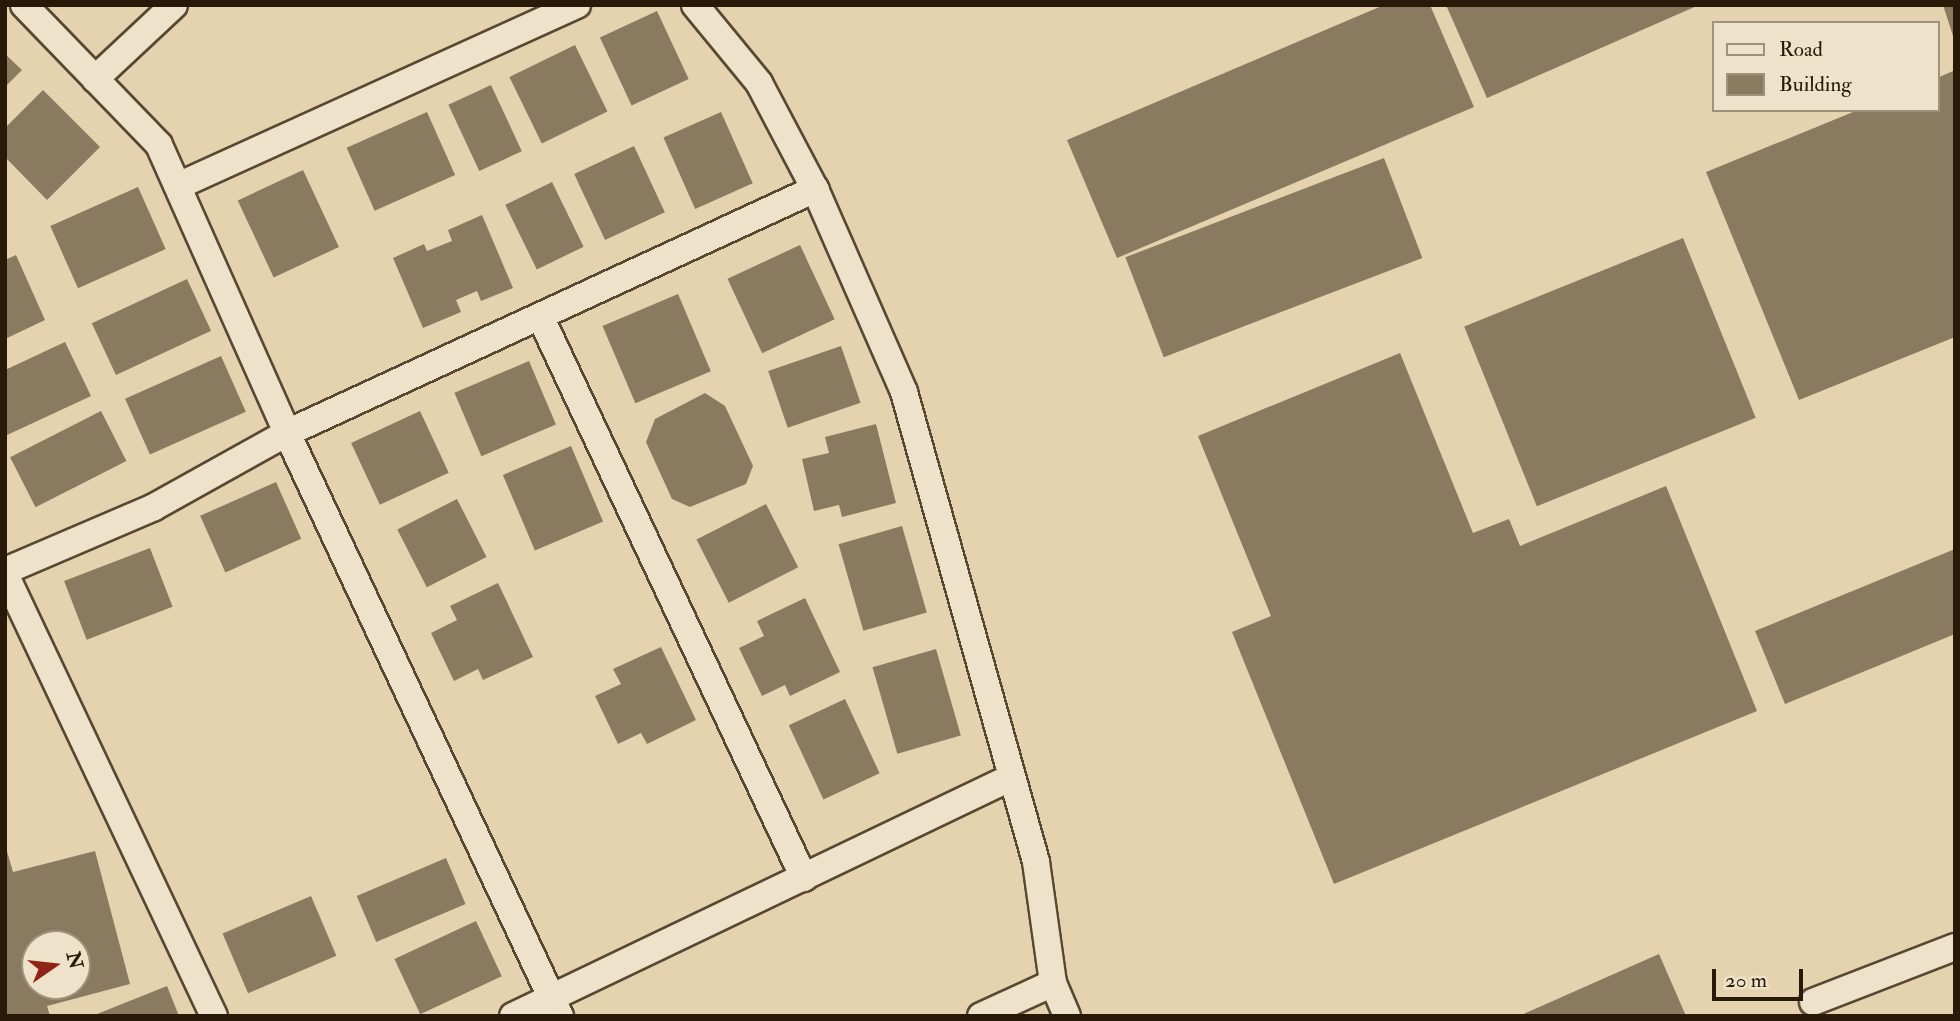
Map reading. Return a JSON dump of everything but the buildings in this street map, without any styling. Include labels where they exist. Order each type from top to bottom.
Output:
[{"type":"street","points":[[24,5],[159,145],[180,185],[287,433],[556,1007]]},
{"type":"street","points":[[95,79],[174,5]]},
{"type":"street","points":[[180,185],[577,5]]},
{"type":"street","points":[[695,5],[760,83],[815,189],[904,392],[1010,778],[1036,862],[1053,983],[1066,1016]]},
{"type":"street","points":[[214,1016],[5,573],[154,507],[287,433],[815,189]]},
{"type":"street","points":[[540,316],[804,878]]},
{"type":"street","points":[[513,1016],[556,1007],[804,878],[1010,778]]},
{"type":"street","points":[[1813,1002],[1955,947]]},
{"type":"street","points":[[981,1016],[1053,983]]}]
